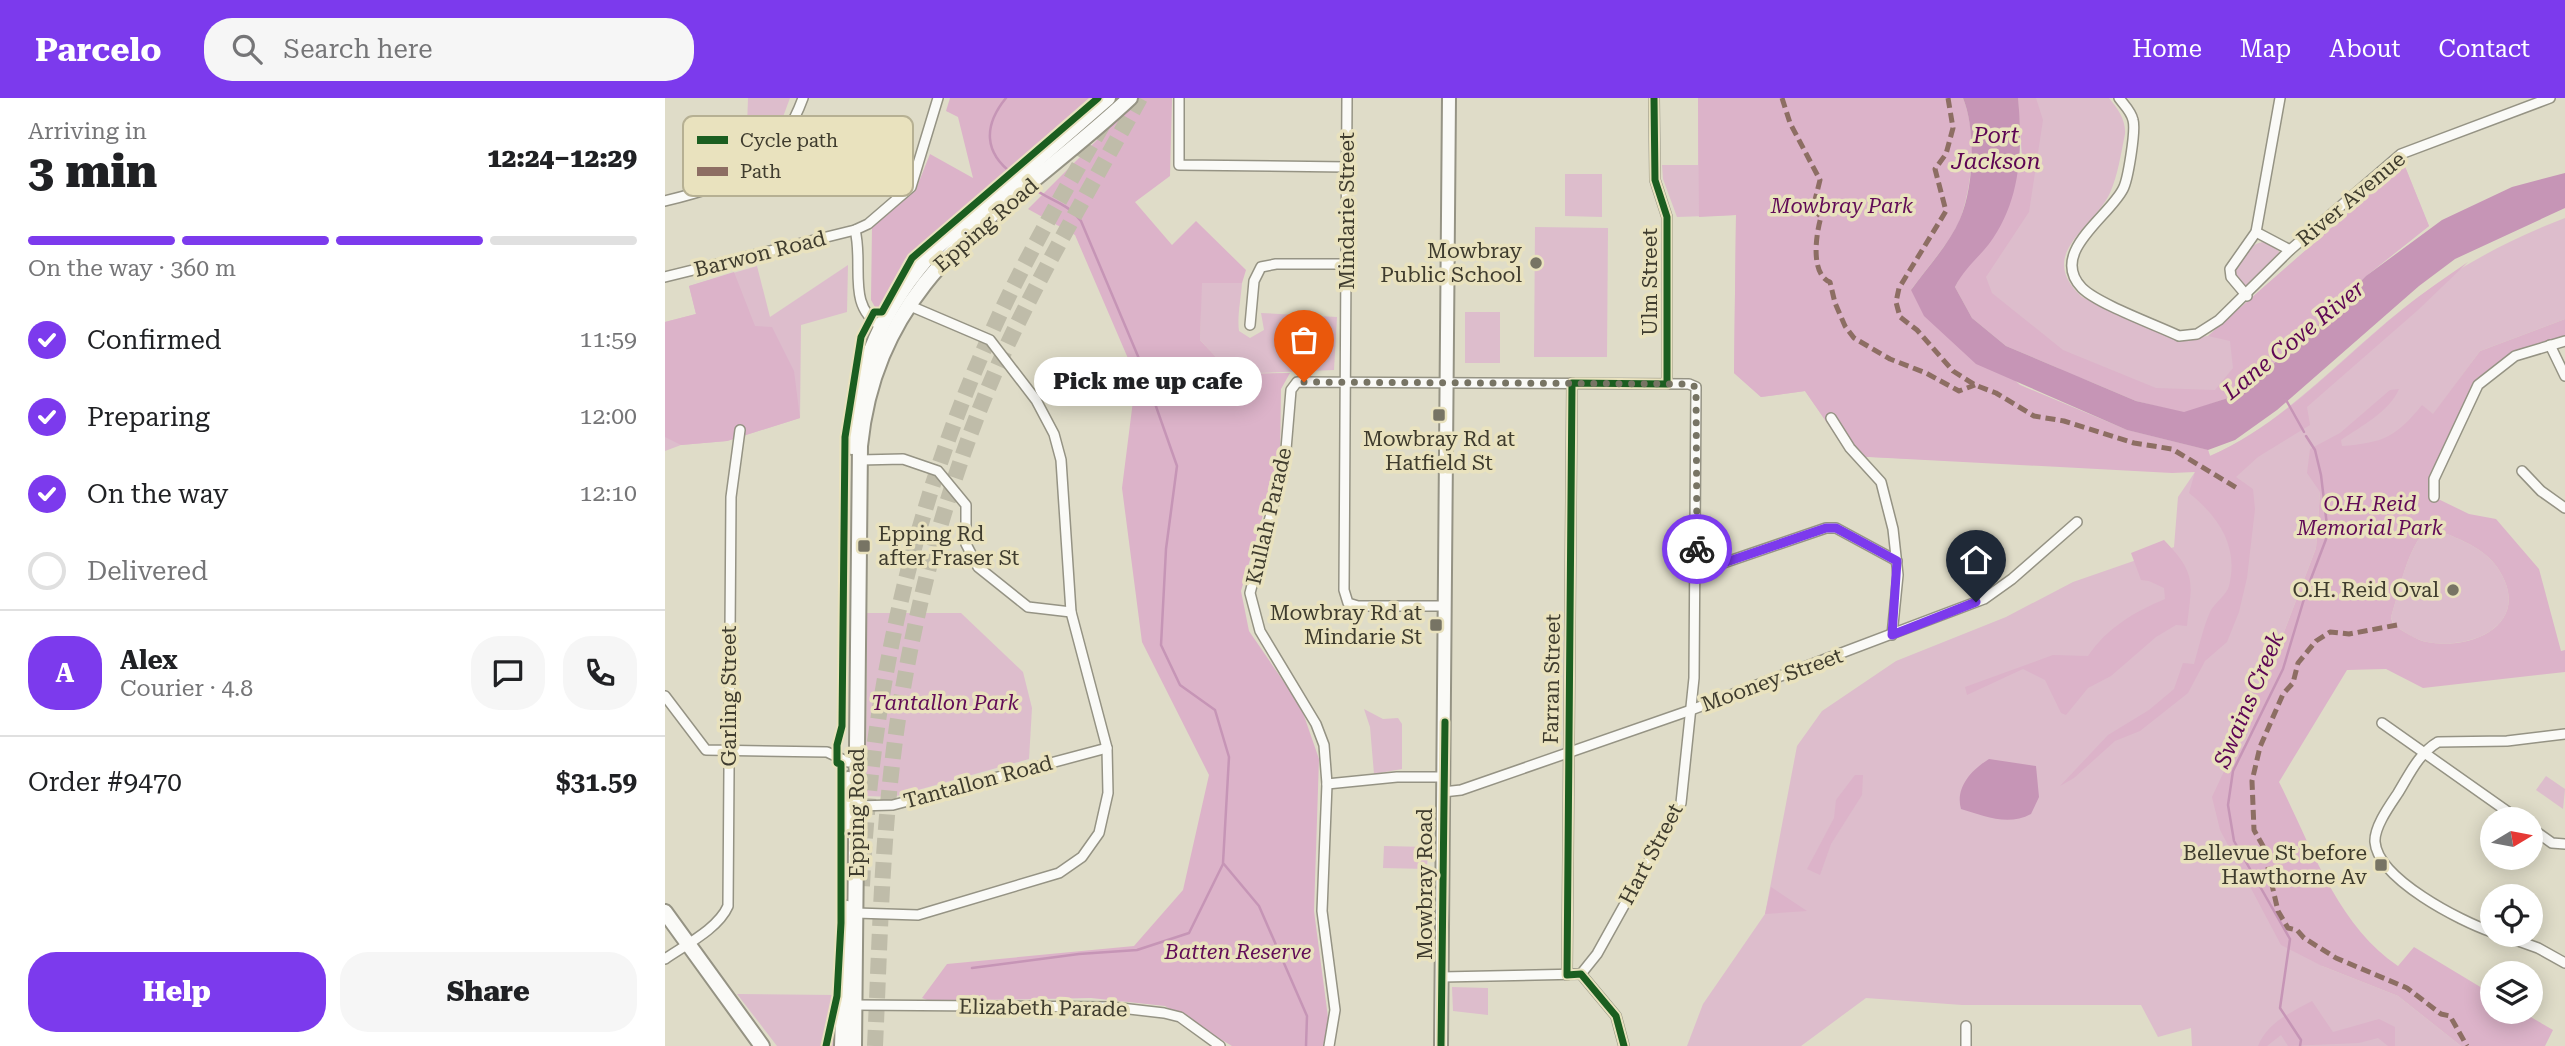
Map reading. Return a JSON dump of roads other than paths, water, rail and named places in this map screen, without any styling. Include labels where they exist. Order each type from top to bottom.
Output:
[{"type":"main road","name":"Epping Road","points":[[842,1046],[852,806],[860,460],[867,399],[887,328],[943,260],[1047,163],[1108,98]]},
{"type":"main road","name":"Epping Road","points":[[854,1046],[856,913],[848,762],[853,417],[865,363],[887,328],[913,273],[937,247],[980,209],[1047,163],[1129,98]]},
{"type":"main road","name":"Mowbray Road","points":[[1441,1046],[1449,98]]},
{"type":"main road","points":[[665,912],[762,1046]]},
{"type":"street","points":[[796,116],[803,98]]},
{"type":"street","points":[[913,180],[938,98]]},
{"type":"street","points":[[1179,98],[1179,165],[1347,167]]},
{"type":"street","name":"Mindarie Street","points":[[1347,98],[1343,590],[1348,603],[1358,606],[1445,606]]},
{"type":"street","name":"Ulm Street","points":[[1654,98],[1655,180],[1667,217],[1667,384]]},
{"type":"street","name":"River Avenue","points":[[2119,98],[2130,111],[2134,126],[2124,188],[2077,247],[2073,268],[2079,285],[2087,293],[2179,336],[2197,334],[2206,329],[2247,296],[2290,250],[2407,151],[2550,98]]},
{"type":"street","points":[[2247,296],[2231,277],[2230,269],[2256,232],[2280,98]]},
{"type":"street","points":[[665,201],[685,196]]},
{"type":"street","points":[[887,328],[867,317],[861,307],[859,250],[855,230],[868,224],[901,196]]},
{"type":"street","name":"Barwon Road","points":[[665,277],[855,230]]},
{"type":"street","points":[[2256,232],[2290,250]]},
{"type":"street","points":[[1250,325],[1254,281],[1261,267],[1276,264],[1346,264]]},
{"type":"street","points":[[856,913],[918,915],[1047,877],[1082,857],[1099,833],[1108,793],[1107,748],[1071,612],[1061,460],[1046,414],[990,340],[908,304]]},
{"type":"street","points":[[2434,497],[2434,479],[2478,385],[2515,356],[2565,341]]},
{"type":"street","points":[[2550,345],[2565,376]]},
{"type":"street","name":"Kullah Parade","points":[[1327,784],[1324,744],[1316,724],[1260,631],[1250,593],[1285,461],[1291,390],[1297,382],[1447,381],[1667,384],[1696,387]]},
{"type":"street","name":"Farran Street","points":[[1567,975],[1572,383]]},
{"type":"street","name":"Hart Street","points":[[1581,974],[1589,968],[1598,954],[1681,803],[1691,710],[1697,572],[1696,387]]},
{"type":"street","points":[[1831,418],[1850,449],[1881,482],[1893,529],[1897,561],[1892,635]]},
{"type":"street","name":"Garling Street","points":[[665,960],[700,936],[725,914],[728,906],[731,497],[740,430]]},
{"type":"street","points":[[860,460],[903,459],[938,471],[966,505],[966,544],[978,567],[1028,607],[1071,612]]},
{"type":"street","points":[[2522,471],[2541,491],[2565,508]]},
{"type":"street","name":"Mooney Street","points":[[1443,793],[1461,790],[1691,710],[1984,599],[2012,579],[2077,522]]},
{"type":"street","points":[[1697,572],[1826,528],[1836,528],[1897,561]]},
{"type":"street","points":[[665,696],[706,750],[827,752],[848,762]]},
{"type":"street","points":[[2382,723],[2501,807]]},
{"type":"street","points":[[2480,927],[2462,920],[2399,879],[2377,850],[2375,837],[2424,753],[2447,740],[2507,741],[2565,734]]},
{"type":"street","name":"Tantallon Road","points":[[852,806],[893,805],[1107,748]]},
{"type":"street","points":[[1329,1046],[1335,1010],[1322,911],[1327,784],[1397,777],[1443,777]]},
{"type":"street","points":[[2543,837],[2552,843],[2565,844]]},
{"type":"street","points":[[2535,947],[2565,963]]},
{"type":"street","points":[[1442,977],[1581,974],[1616,1017],[1624,1046]]},
{"type":"street","name":"Elizabeth Parade","points":[[855,1005],[1112,1007],[1180,1017],[1220,1046]]},
{"type":"street","points":[[1966,1026],[1966,1046]]},
{"type":"water","name":"Port Jackson","points":[[1963,98],[2018,98],[2020,117],[2017,174],[2008,210],[1989,244],[1955,287],[1972,318],[2006,346],[2136,401],[2184,412],[2228,398],[2297,346],[2366,276],[2442,220],[2512,187],[2565,173],[2565,208],[2455,259],[2419,286],[2277,410],[2235,440],[2208,450],[2127,430],[1976,364],[1924,316],[1911,290],[1944,247],[1960,219],[1971,175],[1970,126]]},
{"type":"water","points":[[1989,759],[2036,766],[2039,797],[2031,814],[2004,820],[1961,809],[1962,787],[1976,768]]},
{"type":"waterway","points":[[1006,98],[993,119],[990,139],[996,157],[1013,174]]},
{"type":"waterway","points":[[1033,188],[1065,206],[1081,221],[1140,361],[1177,466],[1166,549],[1161,645],[1180,685],[1215,710],[1229,757],[1223,863],[1259,906],[1307,1016],[1306,1046]]},
{"type":"waterway","name":"Swains Creek","points":[[2285,398],[2304,432]]},
{"type":"waterway","name":"Swains Creek","points":[[2300,1046],[2301,1040],[2280,1008],[2290,939],[2234,841],[2228,805],[2233,771],[2283,669],[2307,589],[2328,534],[2321,475],[2315,450],[2306,436]]},
{"type":"waterway","points":[[972,968],[1079,954],[1137,950],[1189,933],[1223,864]]},
{"type":"tunnel","points":[[862,886],[875,742],[886,671],[901,600],[940,461],[965,394],[1008,298],[1053,211],[1118,98]]},
{"type":"tunnel","points":[[875,1046],[882,882],[898,719],[916,621],[941,523],[973,427],[1012,335],[1058,245],[1140,98]]},
{"type":"place","name":"Mowbray Public School","points":[[1536,263]]},
{"type":"place","name":"Pick me up cafe","points":[[1304,382]]},
{"type":"place","name":"Mowbray Rd at Hatfield St","points":[[1439,415]]},
{"type":"place","name":"Epping Rd after Fraser St","points":[[864,546]]},
{"type":"place","name":"O.H. Reid Oval","points":[[2453,590]]},
{"type":"place","name":"Mowbray Rd at Mindarie St","points":[[1436,625]]},
{"type":"place","name":"Bellevue St before Hawthorne Av","points":[[2381,865]]},
{"type":"park label","name":"Mowbray Park","points":[[1842,206]]},
{"type":"park label","name":"O.H. Reid Memorial Park","points":[[2370,516]]},
{"type":"park label","name":"Tantallon Park","points":[[945,703]]},
{"type":"park label","name":"Batten Reserve","points":[[1238,952]]},
{"type":"water label","name":"Lane Cove River","points":[[2294,340]]}]
